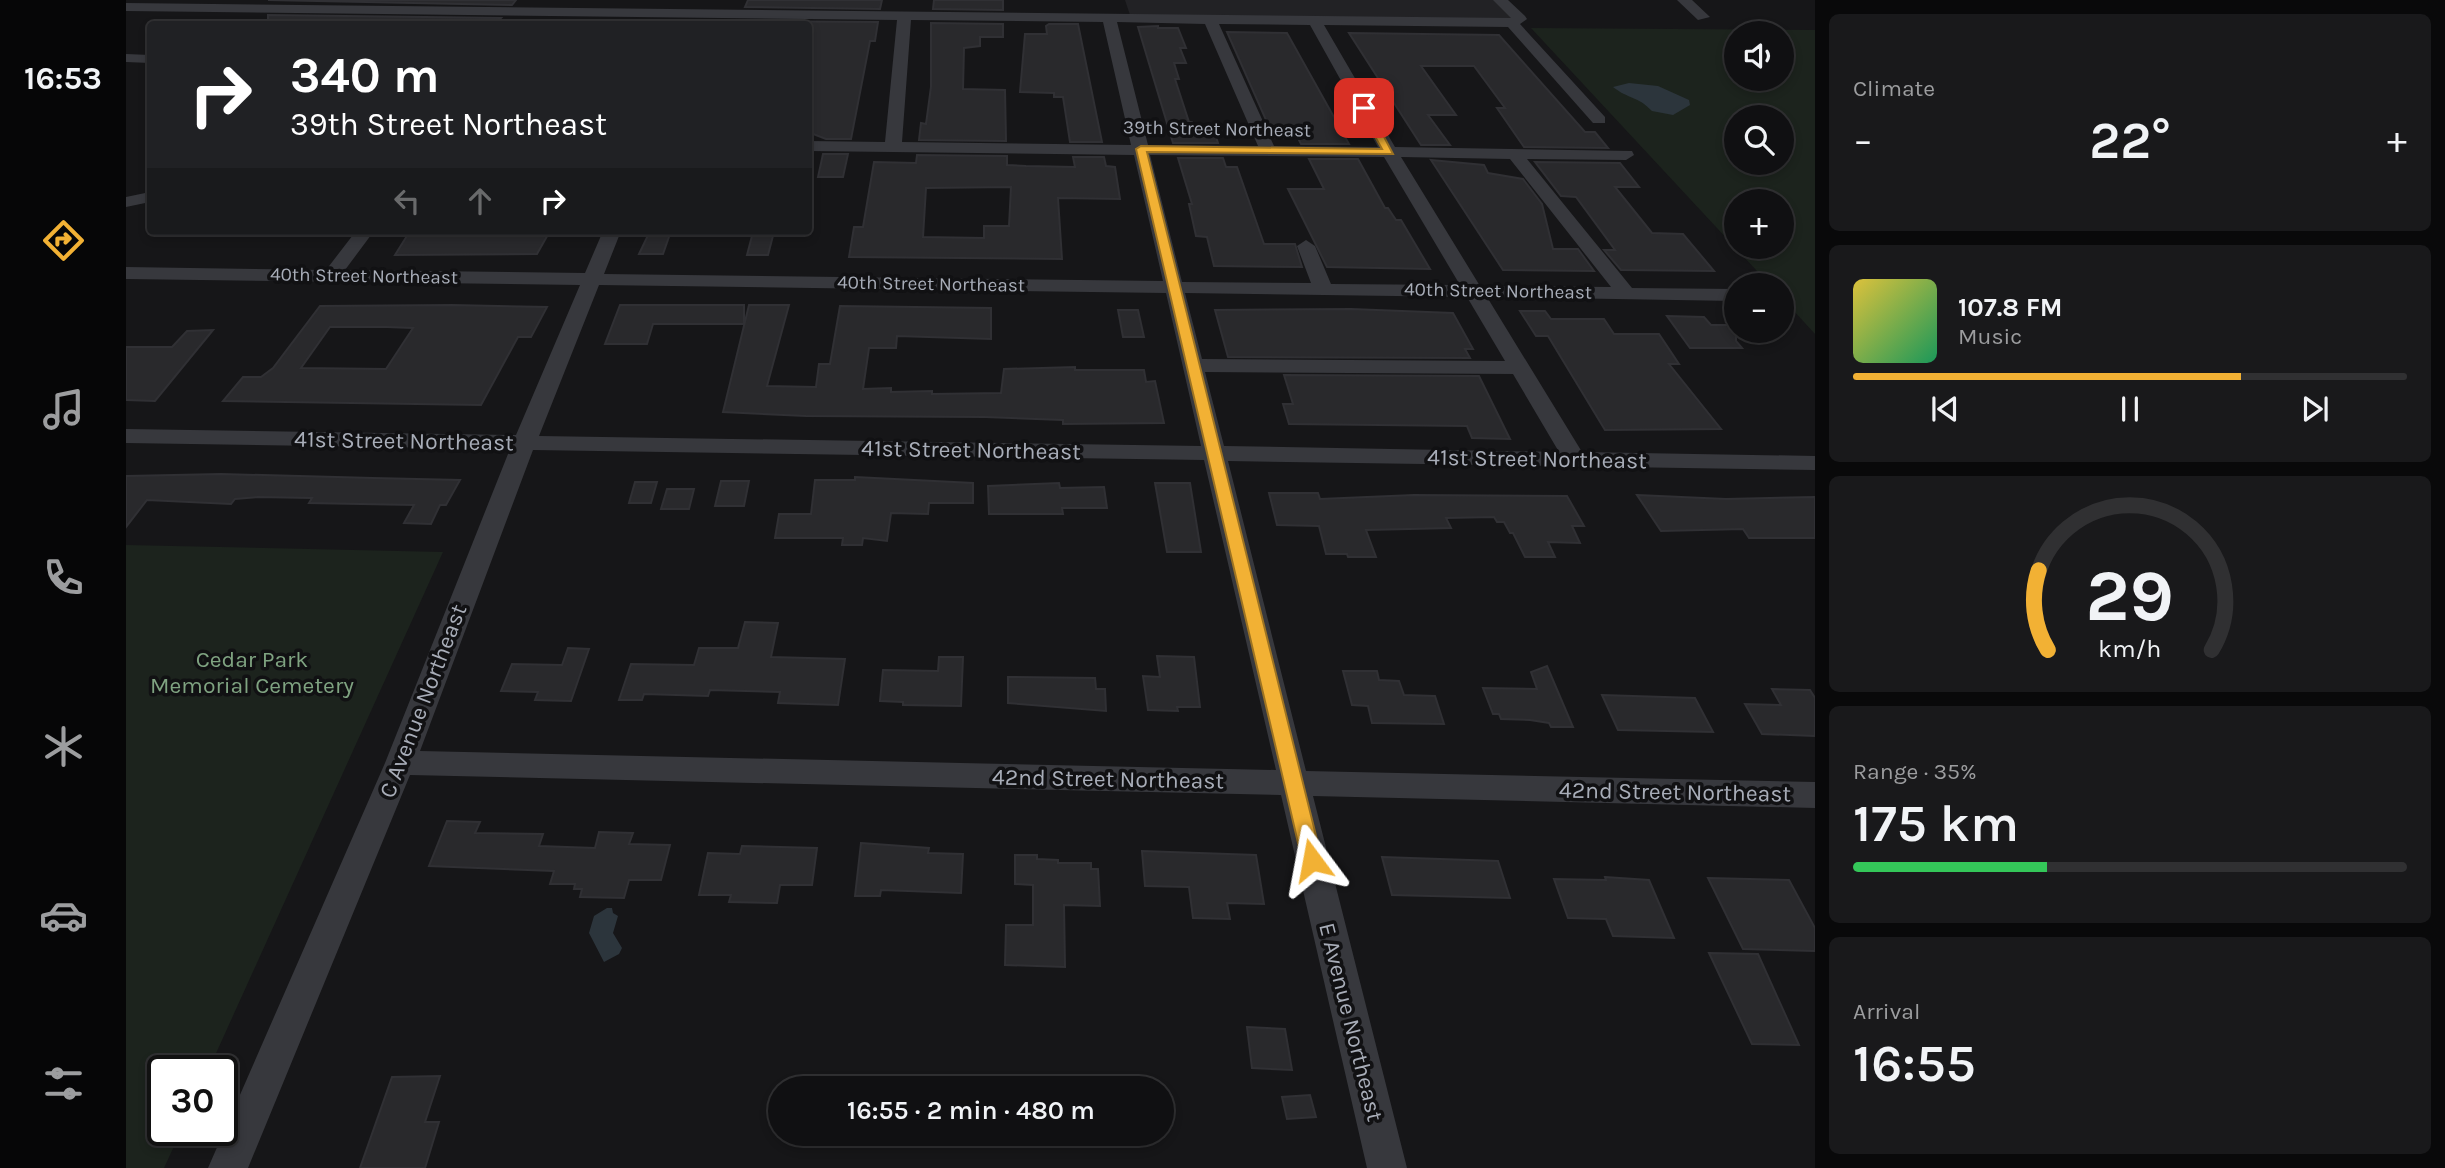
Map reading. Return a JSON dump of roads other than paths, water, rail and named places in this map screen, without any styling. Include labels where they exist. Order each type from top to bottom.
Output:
[{"type":"street","points":[[700,20],[710,0]]},
{"type":"street","points":[[1125,0],[1130,18]]},
{"type":"street","points":[[128,9],[188,4],[526,12],[700,20],[904,17],[1512,23],[1520,19],[1500,0]]},
{"type":"street","points":[[1684,0],[1703,17]]},
{"type":"street","points":[[520,21],[526,12]]},
{"type":"street","points":[[893,146],[904,17]]},
{"type":"street","name":"E Avenue Northeast","points":[[1109,18],[1387,1168]]},
{"type":"street","points":[[1210,19],[1268,151]]},
{"type":"street","points":[[1314,20],[1389,152],[1575,459]]},
{"type":"street","points":[[1512,23],[1599,120]]},
{"type":"street","points":[[126,58],[147,59]]},
{"type":"street","name":"39th Street Northeast","points":[[812,146],[1626,155]]},
{"type":"street","points":[[1514,153],[1626,293]]},
{"type":"street","points":[[126,202],[147,198]]},
{"type":"street","points":[[331,276],[362,235]]},
{"type":"street","name":"C Avenue Northeast","points":[[228,1168],[400,762],[524,443],[610,235]]},
{"type":"street","points":[[1306,246],[1323,289]]},
{"type":"street","name":"40th Street Northeast","points":[[126,273],[1724,295]]},
{"type":"street","points":[[1193,365],[1520,368]]},
{"type":"street","name":"41st Street Northeast","points":[[126,436],[1815,463]]},
{"type":"street","name":"42nd Street Northeast","points":[[400,762],[1815,795]]},
{"type":"park label","name":"Cedar Park Memorial Cemetery","points":[[252,672]]}]
